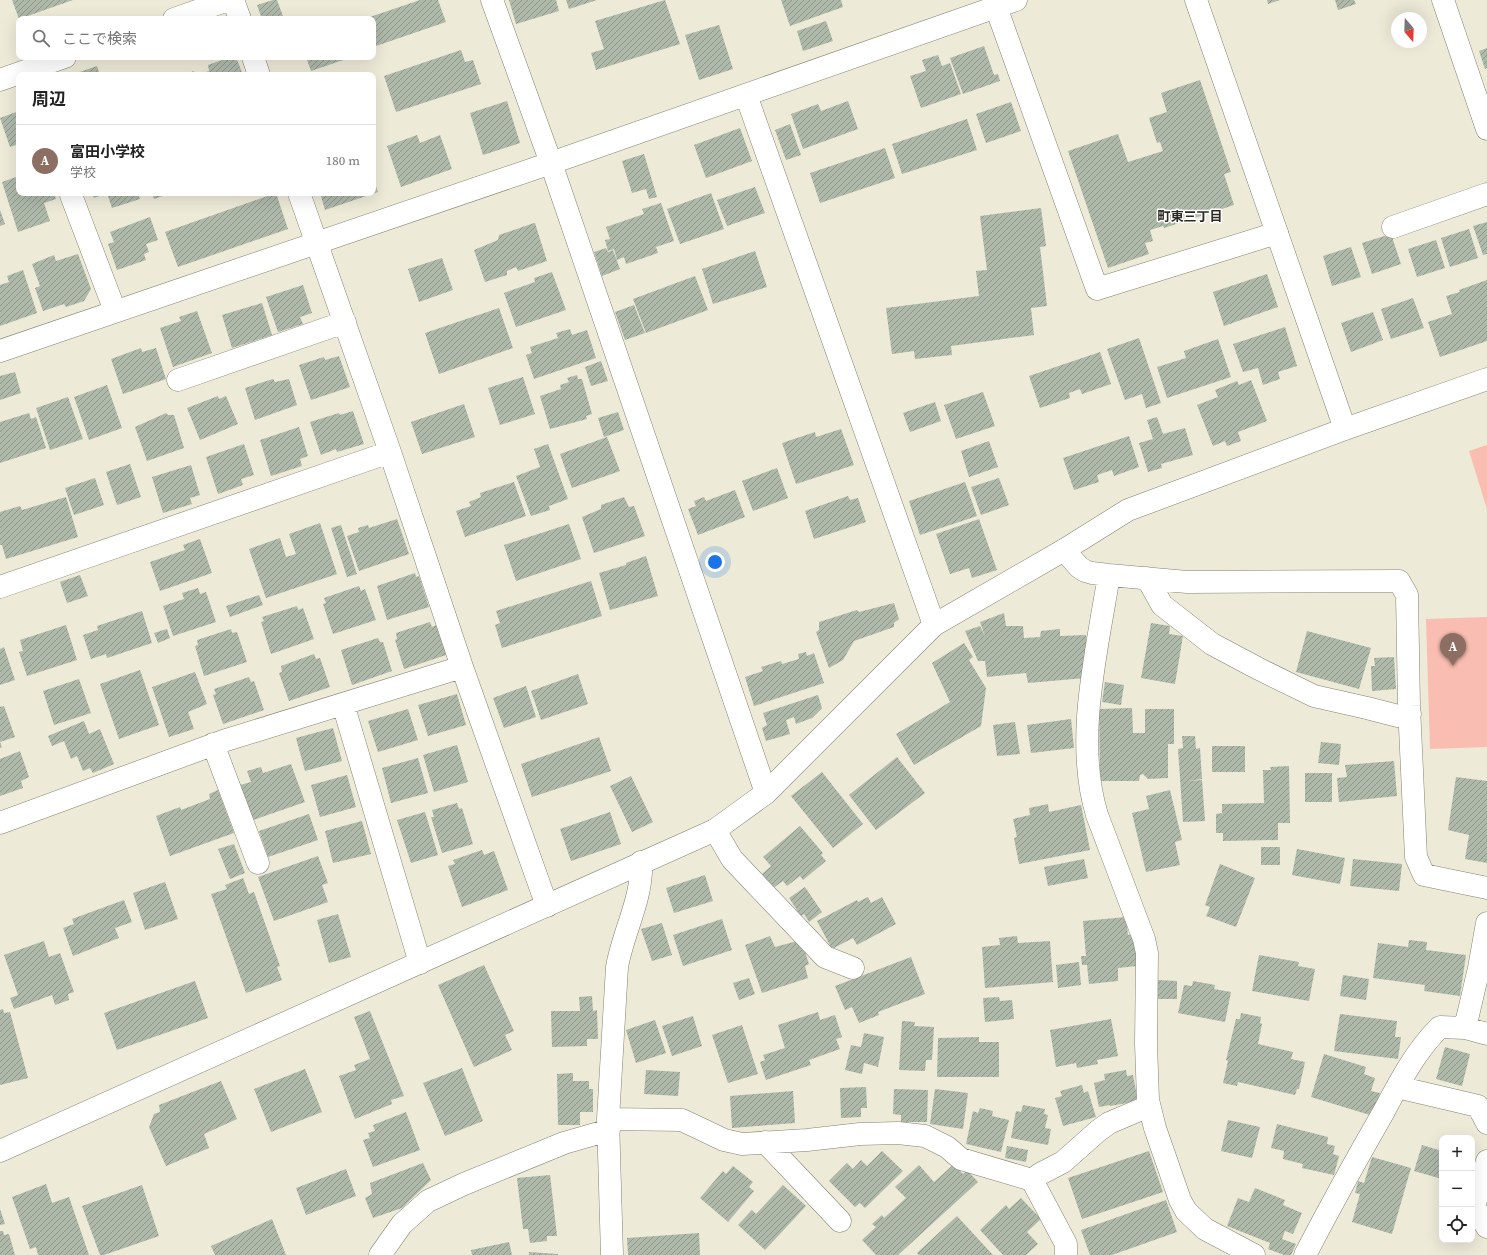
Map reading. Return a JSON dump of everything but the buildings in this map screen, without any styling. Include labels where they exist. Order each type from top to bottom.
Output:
[{"type":"street","points":[[183,16],[228,0]]},
{"type":"street","points":[[233,0],[239,16]]},
{"type":"street","points":[[492,0],[551,163],[766,793]]},
{"type":"street","points":[[1196,0],[1345,429]]},
{"type":"street","points":[[1443,0],[1487,129]]},
{"type":"street","points":[[0,350],[316,244],[1006,4],[1097,289],[1277,233]]},
{"type":"street","points":[[23,72],[57,60]]},
{"type":"street","points":[[254,60],[258,72]]},
{"type":"street","points":[[0,80],[16,74]]},
{"type":"street","points":[[746,95],[934,625]]},
{"type":"street","points":[[1393,227],[1487,194]]},
{"type":"street","points":[[71,196],[115,311]]},
{"type":"street","points":[[300,196],[390,452],[462,667],[547,906]]},
{"type":"street","points":[[178,380],[344,322]]},
{"type":"street","points":[[0,1151],[715,830],[766,793],[934,625],[1064,550],[1128,510],[1345,429],[1487,380]]},
{"type":"street","points":[[0,587],[390,452]]},
{"type":"street","points":[[1064,550],[1079,567],[1086,571],[1109,575],[1187,582],[1399,581],[1407,595],[1416,857],[1424,875],[1487,888]]},
{"type":"street","points":[[1109,575],[1091,687],[1087,752],[1088,772],[1091,796],[1097,815],[1142,933],[1147,953],[1146,1044],[1149,1106],[1177,1193],[1186,1211],[1205,1228],[1254,1255]]},
{"type":"street","points":[[1147,578],[1162,605],[1212,644],[1259,669],[1314,696],[1398,716],[1410,714]]},
{"type":"street","points":[[0,822],[213,744],[462,667]]},
{"type":"street","points":[[343,704],[420,963]]},
{"type":"street","points":[[213,744],[258,863]]},
{"type":"street","points":[[715,830],[732,859],[825,957],[853,968]]},
{"type":"street","points":[[612,1255],[609,1125],[617,967],[620,950],[639,891],[642,875],[641,862]]},
{"type":"street","points":[[1466,1028],[1487,923]]},
{"type":"street","points":[[1305,1255],[1335,1197],[1397,1087],[1430,1036],[1440,1027],[1466,1028],[1487,1034]]},
{"type":"street","points":[[1397,1087],[1478,1106],[1487,1123]]},
{"type":"street","points":[[1032,1180],[1063,1162],[1109,1123],[1149,1106]]},
{"type":"street","points":[[380,1255],[402,1224],[428,1201],[464,1184],[609,1125],[682,1120],[724,1140],[742,1144],[807,1140],[866,1133],[925,1136],[947,1147],[961,1159],[1032,1180],[1066,1244],[1066,1255]]},
{"type":"street","points":[[765,1142],[840,1221]]},
{"type":"street","points":[[1487,1161],[1474,1207],[1487,1227]]},
{"type":"shaded area","points":[[1487,445],[1487,509],[1469,451]]},
{"type":"shaded area","points":[[1487,617],[1487,747],[1430,749],[1426,619]]},
{"type":"place","name":"富田小学校","points":[[1453,666]]},
{"type":"district","name":"町東三丁目","points":[[1190,216]]}]
